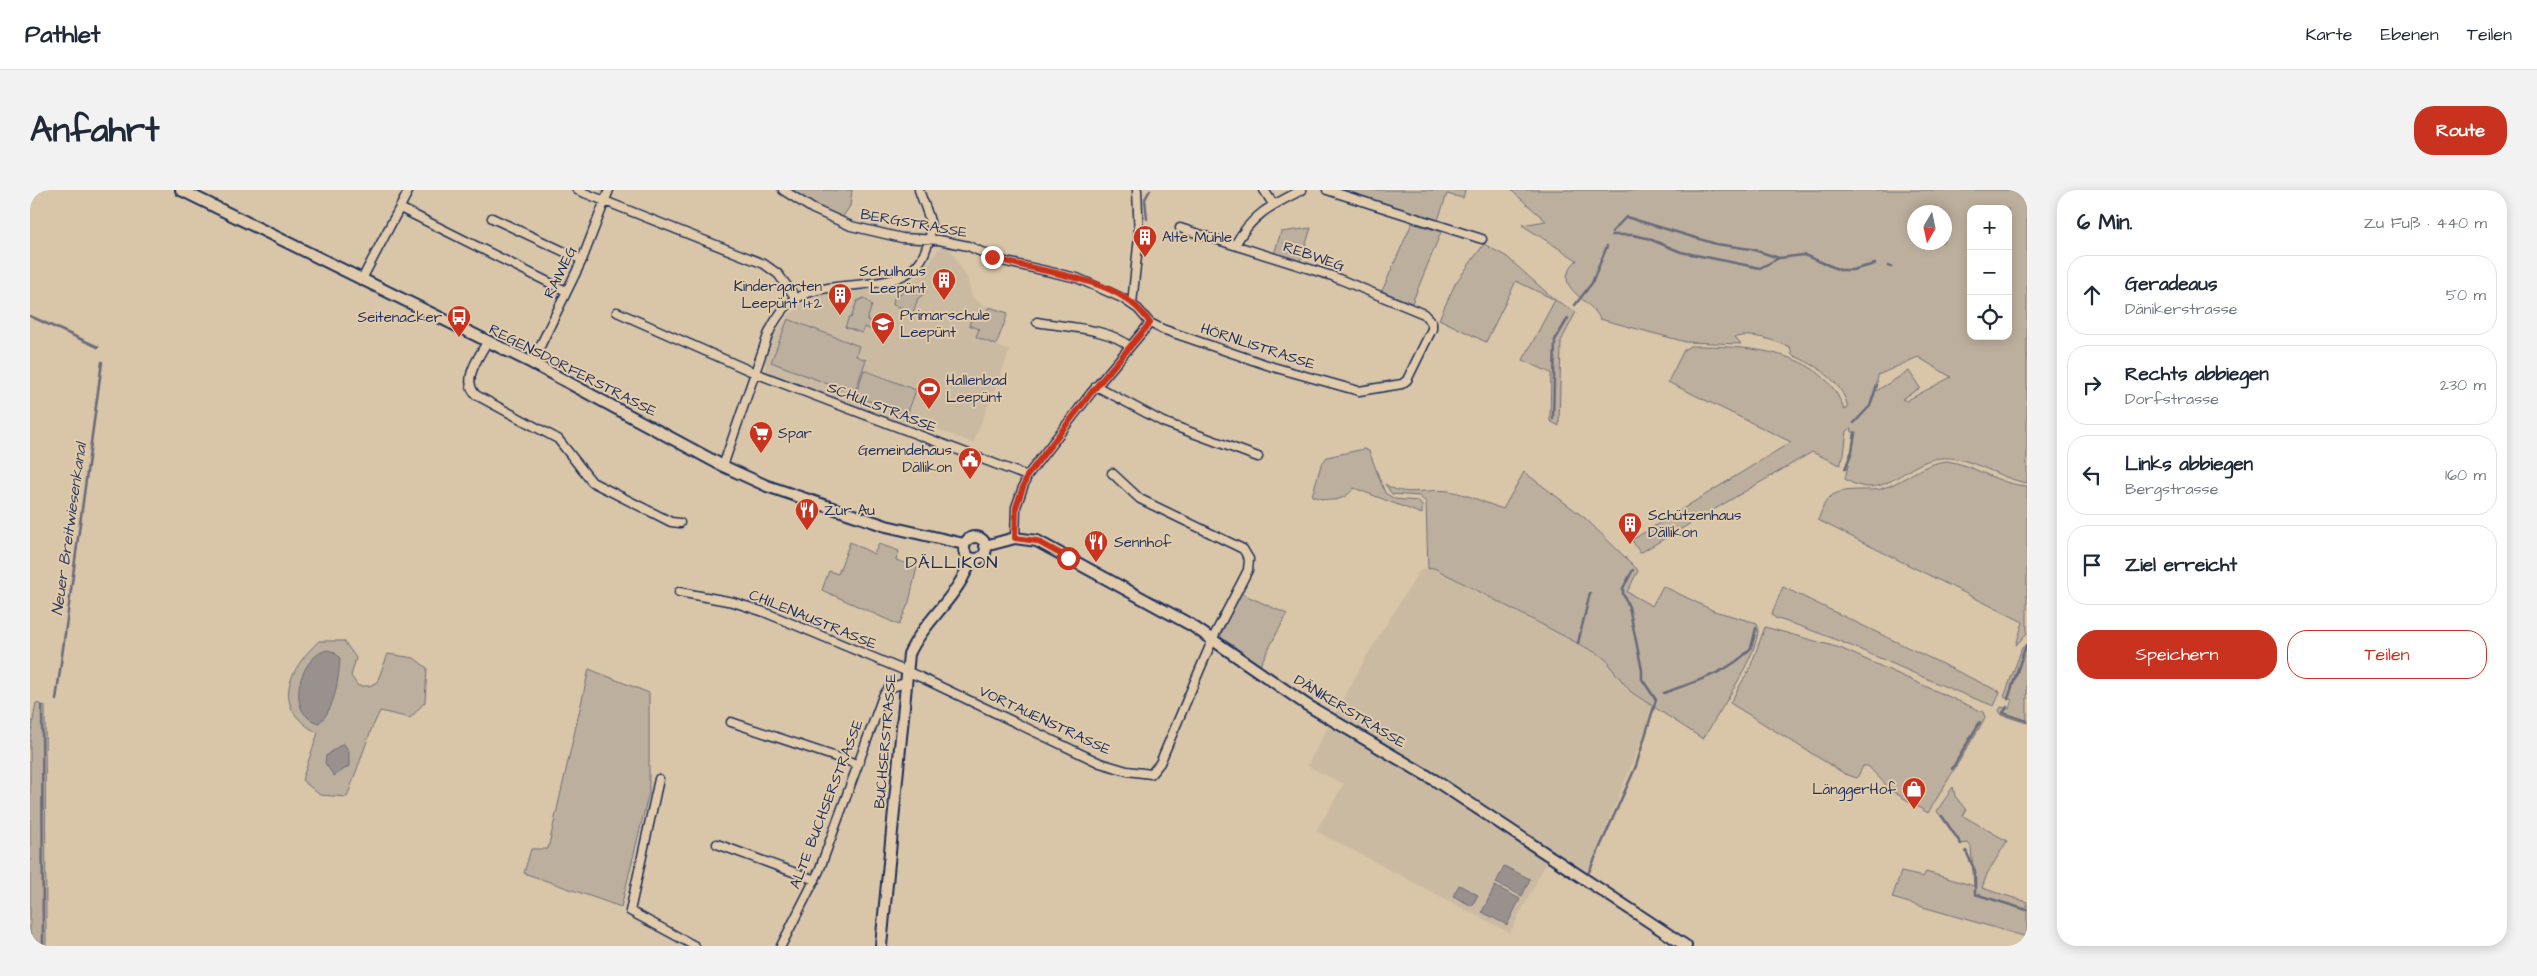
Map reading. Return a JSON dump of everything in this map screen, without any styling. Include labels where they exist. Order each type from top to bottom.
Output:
[{"type":"street","name":"REGENSDORFERSTRASSE","points":[[182,190],[194,193],[532,363],[722,466],[767,486],[835,510],[886,526],[964,544]]},
{"type":"street","points":[[362,279],[409,190]]},
{"type":"street","points":[[577,190],[764,264],[778,274],[796,298]]},
{"type":"street","name":"RAIWEG","points":[[532,363],[582,260],[610,190]]},
{"type":"street","name":"BERGSTRASSE","points":[[783,190],[813,209],[851,226],[893,237],[968,246],[1002,261],[1064,274],[1107,290],[1132,304],[1150,323]]},
{"type":"street","points":[[722,466],[772,326],[796,298],[827,286],[894,280],[907,274],[921,262],[929,240],[930,224],[919,190]]},
{"type":"street","points":[[1132,304],[1139,236],[1137,190]]},
{"type":"street","points":[[1264,190],[1273,204]]},
{"type":"street","points":[[1236,245],[1250,222],[1273,204],[1302,190]]},
{"type":"street","points":[[1327,190],[1482,239]]},
{"type":"street","points":[[400,208],[566,291]]},
{"type":"street","points":[[492,218],[582,260]]},
{"type":"street","name":"REBWEG","points":[[1180,228],[1365,289],[1424,314],[1432,323],[1430,333],[1407,380],[1402,384],[1359,391]]},
{"type":"street","name":"SCHULSTRASSE","points":[[617,312],[755,373],[1027,476]]},
{"type":"street","points":[[1037,322],[1086,330],[1119,339],[1128,346]]},
{"type":"street","points":[[1015,538],[1016,507],[1027,476],[1128,346],[1150,323]]},
{"type":"street","name":"HÖRNLISTRASSE","points":[[1150,323],[1273,367],[1359,391]]},
{"type":"street","points":[[487,342],[469,380],[470,388],[476,395],[558,439],[592,482],[670,522],[680,523]]},
{"type":"street","points":[[1096,386],[1163,422],[1258,457]]},
{"type":"street","points":[[1112,473],[1140,499],[1246,552],[1250,562],[1248,570],[1213,641]]},
{"type":"street","points":[[975,537],[982,540],[985,546],[982,556],[972,558],[965,553],[964,544],[968,539],[975,537]]},
{"type":"street","name":"DÄNIKERSTRASSE","points":[[985,546],[1015,538],[1029,539],[1045,545],[1191,625],[1307,705],[1382,748],[1490,816],[1686,946]]},
{"type":"street","name":"BUCHSERSTRASSE","points":[[881,946],[906,670],[912,648],[966,574],[972,558]]},
{"type":"street","name":"CHILENAUSTRASSE","points":[[679,592],[754,608],[906,670]]},
{"type":"street","name":"VORTAUENSTRASSE","points":[[906,670],[1100,763],[1127,771],[1151,774],[1160,763],[1213,641]]},
{"type":"street","name":"ALTE BUCHSERSTRASSE","points":[[781,946],[814,880],[885,690],[905,683]]},
{"type":"street","points":[[731,722],[857,764]]},
{"type":"street","points":[[659,779],[630,911],[695,946]]},
{"type":"street","points":[[717,844],[814,880]]},
{"type":"shaded area","points":[[790,190],[852,190],[850,206],[842,218],[808,202]]},
{"type":"shaded area","points":[[1343,190],[1465,190],[1463,198],[1447,194],[1438,220]]},
{"type":"shaded area","points":[[1511,190],[2027,190],[2027,483],[1969,462],[1946,458],[1934,459],[1923,463],[1881,485],[1870,487],[1858,485],[1845,479],[1856,432],[1852,432],[1851,428],[1847,431],[1844,454],[1840,465],[1812,452],[1640,553],[1632,540],[1791,442],[1668,382],[1684,350],[1690,346],[1734,347],[1780,355],[1801,363],[1819,374],[1834,389],[1844,410],[1848,408],[1845,398],[1840,389],[1827,375],[1792,355],[1790,347],[1777,342],[1763,338],[1742,336],[1735,337],[1741,344],[1686,342],[1600,319],[1569,285],[1567,278],[1569,270],[1577,260],[1522,225],[1546,221]],"holes":[[[1918,357],[1951,377],[1906,401],[1902,399],[1920,388],[1909,371],[1876,391],[1878,375]]]},
{"type":"shaded area","points":[[1412,223],[1441,232],[1412,303],[1382,291]]},
{"type":"shaded area","points":[[1311,228],[1300,262],[1274,254],[1281,232]]},
{"type":"shaded area","points":[[1484,244],[1507,257],[1555,300],[1516,281],[1486,342],[1439,319],[1455,284]]},
{"type":"shaded area","name":"Primarschule Leepünt","points":[[940,247],[949,247],[968,280],[972,297],[983,305],[1006,312],[994,344],[1010,351],[973,443],[939,430],[936,422],[915,414],[910,427],[767,372],[765,361],[776,332],[788,316],[805,302],[828,293],[905,285],[924,271]]},
{"type":"shaded area","points":[[907,289],[913,294],[916,291],[924,291],[924,294],[918,298],[912,315],[906,313],[905,316],[901,315],[903,308],[893,305],[894,298]]},
{"type":"shaded area","points":[[864,298],[872,305],[867,320],[877,325],[875,331],[864,327],[862,333],[845,327],[849,317],[851,318],[857,301]]},
{"type":"shaded area","points":[[1555,300],[1576,312],[1561,341],[1559,426],[1550,421],[1551,373],[1523,360]]},
{"type":"shaded area","points":[[989,307],[1008,313],[996,345],[976,337],[979,329],[969,325],[973,314],[983,318]]},
{"type":"shaded area","points":[[788,319],[859,346],[856,356],[866,360],[854,394],[771,362]]},
{"type":"shaded area","points":[[864,370],[916,390],[907,415],[855,396]]},
{"type":"shaded area","points":[[1364,449],[1369,451],[1385,493],[1395,499],[1418,501],[1422,506],[1422,514],[1354,488],[1345,496],[1335,500],[1312,496],[1321,465],[1327,457]]},
{"type":"shaded area","points":[[1947,461],[1967,466],[1997,479],[2027,486],[2027,633],[2016,645],[2023,622],[1818,520],[1828,499],[1839,492],[1880,489],[1929,465]]},
{"type":"shaded area","points":[[1524,472],[1585,518],[1636,568],[1638,571],[1627,592],[1652,606],[1663,586],[1714,611],[1757,623],[1758,633],[1747,663],[1728,699],[1703,739],[1631,692],[1609,665],[1610,663],[1600,655],[1434,568],[1428,569],[1426,502],[1419,496],[1392,494],[1385,484],[1399,491],[1407,492],[1440,490],[1455,492],[1503,509]]},
{"type":"shaded area","points":[[850,542],[874,554],[879,544],[899,551],[896,560],[917,567],[909,602],[899,625],[822,590],[829,571],[838,574]]},
{"type":"shaded area","points":[[1433,568],[1600,655],[1620,675],[1625,685],[1655,707],[1587,874],[1552,852],[1510,933],[1316,831],[1344,784],[1307,766],[1369,652],[1420,570]]},
{"type":"shaded area","points":[[1783,587],[2000,692],[1994,706],[1831,638],[1775,618],[1772,613]]},
{"type":"shaded area","points":[[1240,593],[1287,614],[1260,665],[1221,637],[1222,630]]},
{"type":"shaded area","points":[[1765,627],[1840,648],[1983,712],[1985,717],[1981,725],[1928,813],[1892,791],[1868,766],[1863,766],[1857,778],[1845,774],[1730,703],[1750,668]]},
{"type":"shaded area","points":[[319,641],[344,641],[356,658],[351,676],[358,686],[369,686],[377,682],[388,654],[414,658],[427,668],[425,702],[410,718],[380,711],[371,730],[347,797],[320,795],[302,780],[318,733],[303,723],[294,712],[289,701],[289,689],[292,677],[299,665]]},
{"type":"shaded area","points":[[2027,644],[2027,723],[2002,715],[1999,711],[2001,707],[2009,709],[2012,700],[2004,697],[2022,648]]},
{"type":"shaded area","points":[[327,650],[334,652],[340,658],[339,674],[329,710],[319,723],[308,718],[302,709],[299,698],[299,686],[309,663],[317,655]]},
{"type":"shaded area","points":[[589,669],[649,693],[649,792],[621,907],[524,873],[531,849],[548,849]]},
{"type":"shaded area","points":[[36,703],[45,706],[46,946],[30,946],[30,737]]},
{"type":"shaded area","points":[[343,743],[349,751],[349,766],[334,776],[325,763],[326,756]]},
{"type":"shaded area","points":[[1953,787],[1955,796],[1966,810],[1963,816],[2007,841],[1987,874],[1982,888],[2027,902],[2027,937],[1892,898],[1901,872],[1923,877],[1926,872],[1974,886],[1971,847],[1968,843],[1961,844],[1937,811]]},
{"type":"shaded area","points":[[1504,866],[1530,879],[1522,896],[1496,883]]},
{"type":"shaded area","points":[[1459,885],[1478,895],[1472,906],[1453,896]]},
{"type":"shaded area","points":[[1495,886],[1520,899],[1507,925],[1482,912]]},
{"type":"waterway","points":[[1147,219],[1145,199],[1150,190]]},
{"type":"waterway","points":[[1612,232],[1626,217],[1716,244],[1751,249],[1779,258],[1804,255],[1840,270],[1852,270],[1875,264]]},
{"type":"waterway","points":[[1144,245],[1147,227]]},
{"type":"waterway","points":[[1612,235],[1633,235],[1647,238],[1681,252],[1760,268],[1779,258]]},
{"type":"waterway","points":[[1575,305],[1592,283],[1607,246]]},
{"type":"waterway","name":"Neuer Breitwiesenkanal","points":[[30,316],[98,347]]},
{"type":"waterway","points":[[1553,419],[1555,340],[1568,318]]},
{"type":"waterway","name":"Neuer Breitwiesenkanal","points":[[56,700],[102,362]]},
{"type":"waterway","points":[[1854,423],[1870,406],[1877,385]]},
{"type":"waterway","points":[[1845,469],[1852,451],[1855,433]]},
{"type":"waterway","points":[[1588,874],[1636,766],[1656,700],[1642,679],[1642,670],[1629,607],[1623,594],[1623,588],[1633,570]]},
{"type":"waterway","points":[[1578,643],[1590,593]]},
{"type":"waterway","points":[[1664,693],[1710,676],[1732,664],[1750,649],[1756,628]]},
{"type":"waterway","points":[[2008,699],[2026,645]]},
{"type":"waterway","name":"Neuer Breitwiesenkanal","points":[[42,706],[43,946]]},
{"type":"waterway","points":[[2007,707],[2003,713],[2027,721]]},
{"type":"waterway","points":[[1952,769],[1980,722]]},
{"type":"waterway","points":[[1942,816],[1961,844]]},
{"type":"waterway","points":[[1966,851],[1975,871],[1975,894],[2027,910]]},
{"type":"place","name":"Alte Mühle","points":[[1145,258]]},
{"type":"place","name":"Schulhaus Leepünt","points":[[944,301]]},
{"type":"place","name":"Kindergarten Leepünt 1+2","points":[[840,316]]},
{"type":"place","name":"Seitenacker","points":[[459,338]]},
{"type":"place","name":"Primarschule Leepünt","points":[[883,345]]},
{"type":"place","name":"Hallenbad Leepünt","points":[[929,410]]},
{"type":"place","name":"Spar","points":[[761,454]]},
{"type":"place","name":"Gemeindehaus Dällikon","points":[[970,480]]},
{"type":"place","name":"Zur Au","points":[[807,531]]},
{"type":"place","name":"Schützenhaus Dällikon","points":[[1630,545]]},
{"type":"place","name":"Sennhof","points":[[1096,563]]},
{"type":"place","name":"LänggerHof","points":[[1914,810]]},
{"type":"district","name":"DÄLLIKON","points":[[952,562]]},
{"type":"route","points":[[992,257],[1002,261],[1064,274],[1107,290],[1132,304],[1150,323],[1128,346],[1036,463],[1027,476],[1022,488],[1015,513],[1015,538],[1037,541],[1068,558]]}]
